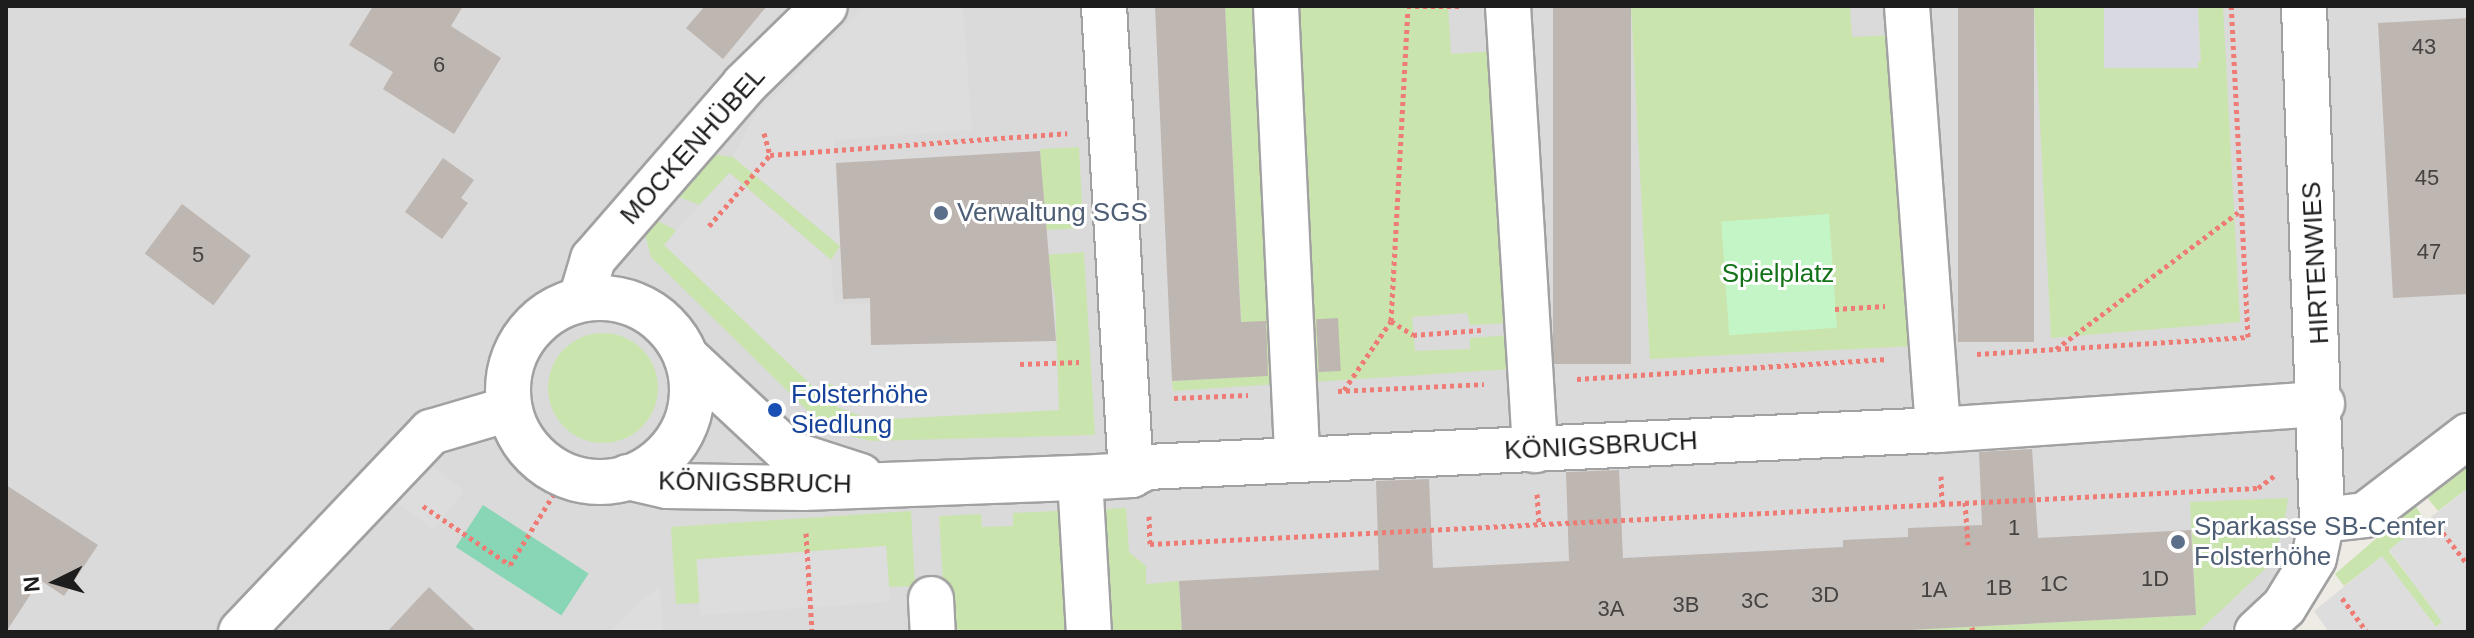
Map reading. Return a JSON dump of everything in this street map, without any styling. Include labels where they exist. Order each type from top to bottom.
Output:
[{"type":"street","name":"MOCKENHÜBEL","points":[[581,299],[593,259],[744,85],[825,6]]},
{"type":"street","points":[[1104,6],[1127,400],[1139,471]]},
{"type":"street","points":[[1276,6],[1297,459]]},
{"type":"street","points":[[1508,6],[1535,450]]},
{"type":"street","points":[[1907,6],[1938,430]]},
{"type":"street","name":"HIRTENWIES","points":[[2257,632],[2284,607],[2314,558],[2322,520],[2322,404],[2304,6]]},
{"type":"street","name":"KÖNIGSBRUCH","points":[[509,409],[508,380],[531,327],[554,309],[581,299],[608,297],[655,316],[686,357],[789,453],[882,484]]},
{"type":"street","name":"KÖNIGSBRUCH","points":[[628,477],[664,456],[687,420],[691,399],[686,357]]},
{"type":"street","name":"KÖNIGSBRUCH","points":[[565,476],[597,482],[628,477],[682,486],[1080,478],[1297,459],[1938,430],[2322,404]]},
{"type":"street","points":[[241,632],[431,432],[509,409],[521,437],[565,476]]},
{"type":"street","points":[[2322,520],[2365,515],[2408,487],[2468,436]]},
{"type":"street","points":[[1080,478],[1089,632]]},
{"type":"path","points":[[1344,391],[1391,321],[1408,8],[1461,6]]},
{"type":"path","points":[[1127,400],[1531,382],[2248,337],[2231,6]]},
{"type":"path","points":[[762,130],[770,155]]},
{"type":"path","points":[[709,226],[770,155],[1111,130]]},
{"type":"path","points":[[2056,350],[2241,210]]},
{"type":"path","points":[[1391,321],[1413,335],[1527,327]]},
{"type":"path","points":[[1020,364],[1090,361]]},
{"type":"path","points":[[1139,471],[1150,544],[2258,488],[2279,472]]},
{"type":"path","points":[[385,479],[510,565],[565,476]]},
{"type":"path","points":[[2408,487],[2468,565]]},
{"type":"path","points":[[1941,491],[1942,503]]},
{"type":"path","points":[[1965,502],[1968,545]]},
{"type":"path","points":[[807,551],[812,632]]},
{"type":"shaded area","points":[[6,6],[2468,6],[2468,409],[2229,632],[6,632]]},
{"type":"shaded area","points":[[865,6],[963,6],[972,130],[834,140],[840,246],[733,157],[754,116]]},
{"type":"shaded area","points":[[2104,6],[2198,6],[2198,68],[2104,68]]},
{"type":"shaded area","points":[[729,173],[831,260],[834,304],[870,304],[871,345],[1056,341],[1059,410],[871,420],[837,407],[840,390],[829,383],[819,392],[664,245]]},
{"type":"shaded area","points":[[412,451],[464,490],[434,530],[382,491]]},
{"type":"shaded area","points":[[2468,488],[2468,632],[2329,632],[2314,611],[2382,556],[2436,627],[2442,622],[2389,550]]},
{"type":"shaded area","points":[[886,546],[890,602],[700,615],[696,559]]},
{"type":"shaded area","points":[[660,586],[663,632],[609,632],[639,603]]},
{"type":"green space","points":[[1225,6],[1448,6],[1451,54],[1494,51],[1511,323],[1470,325],[1467,313],[1412,317],[1415,351],[1470,349],[1470,338],[1512,335],[1513,369],[1173,391],[1172,381],[1244,377]]},
{"type":"green space","points":[[1631,6],[1850,6],[1852,37],[1892,35],[1914,346],[1650,359]]},
{"type":"green space","points":[[2034,6],[2104,6],[2109,68],[2201,62],[2198,6],[2223,6],[2240,322],[2051,338]]},
{"type":"green space","points":[[1079,147],[1083,228],[1044,230],[1040,149]]},
{"type":"green space","points":[[717,155],[733,157],[840,246],[831,260],[730,173],[699,205],[672,194],[695,165]]},
{"type":"green space","name":"Spielplatz","points":[[1829,214],[1837,328],[1729,335],[1721,222]]},
{"type":"green space","points":[[653,219],[676,230],[665,245],[819,392],[829,383],[841,390],[1059,410],[1055,298],[1046,255],[1084,252],[1095,435],[872,441],[840,434],[811,414],[651,257],[644,231]]},
{"type":"green space","points":[[603,333],[624,338],[642,349],[653,367],[658,388],[653,409],[642,427],[624,438],[603,443],[582,438],[564,427],[553,409],[548,388],[553,367],[564,349],[582,338]]},
{"type":"green space","points":[[2468,460],[2468,488],[2438,511],[2426,496]]},
{"type":"green space","points":[[2288,498],[2283,533],[2265,569],[2198,632],[1870,632],[2196,615],[2190,502]]},
{"type":"green space","points":[[483,505],[589,574],[561,616],[456,547]]},
{"type":"green space","points":[[2415,505],[2425,521],[2389,551],[2443,622],[2436,627],[2382,557],[2344,586],[2335,574]]},
{"type":"green space","points":[[1126,508],[1129,552],[1146,566],[1146,584],[1179,581],[1182,632],[946,632],[939,516],[981,514],[982,527],[1013,526],[1013,513]]},
{"type":"green space","points":[[911,511],[915,586],[889,587],[886,546],[698,560],[700,603],[676,604],[671,527]]},
{"type":"building","points":[[373,6],[463,6],[451,26],[501,58],[454,134],[383,89],[393,72],[349,45]]},
{"type":"building","points":[[705,6],[767,6],[723,59],[686,28]]},
{"type":"building","points":[[1155,6],[1225,6],[1241,322],[1266,321],[1268,376],[1172,381]]},
{"type":"building","points":[[1553,6],[1631,6],[1631,364],[1553,364]]},
{"type":"building","points":[[1958,6],[2034,6],[2034,342],[1958,342]]},
{"type":"building","points":[[2468,18],[2468,294],[2393,298],[2378,23]]},
{"type":"building","name":"Verwaltung SGS","points":[[1040,151],[1056,341],[871,345],[870,298],[843,299],[836,163]]},
{"type":"building","points":[[443,158],[474,180],[461,198],[468,203],[442,239],[405,212]]},
{"type":"building","points":[[182,204],[251,256],[213,305],[145,254]]},
{"type":"building","points":[[1338,318],[1341,371],[1319,372],[1316,319]]},
{"type":"building","points":[[2032,449],[2038,538],[2191,530],[2196,615],[1870,632],[1182,632],[1179,581],[1379,570],[1376,481],[1429,479],[1433,568],[1569,561],[1566,472],[1619,470],[1623,558],[1843,547],[1843,540],[1908,537],[1908,528],[1982,525],[1979,452]]},
{"type":"building","points":[[6,485],[98,545],[64,596],[40,580],[6,632]]},
{"type":"building","points":[[429,587],[477,632],[387,632]]},
{"type":"place","name":"Verwaltung SGS","points":[[941,213]]},
{"type":"place","name":"Folsterhöhe Siedlung","points":[[775,410]]},
{"type":"place","name":"Sparkasse SB-Center Folsterhöhe","points":[[2178,542]]}]
